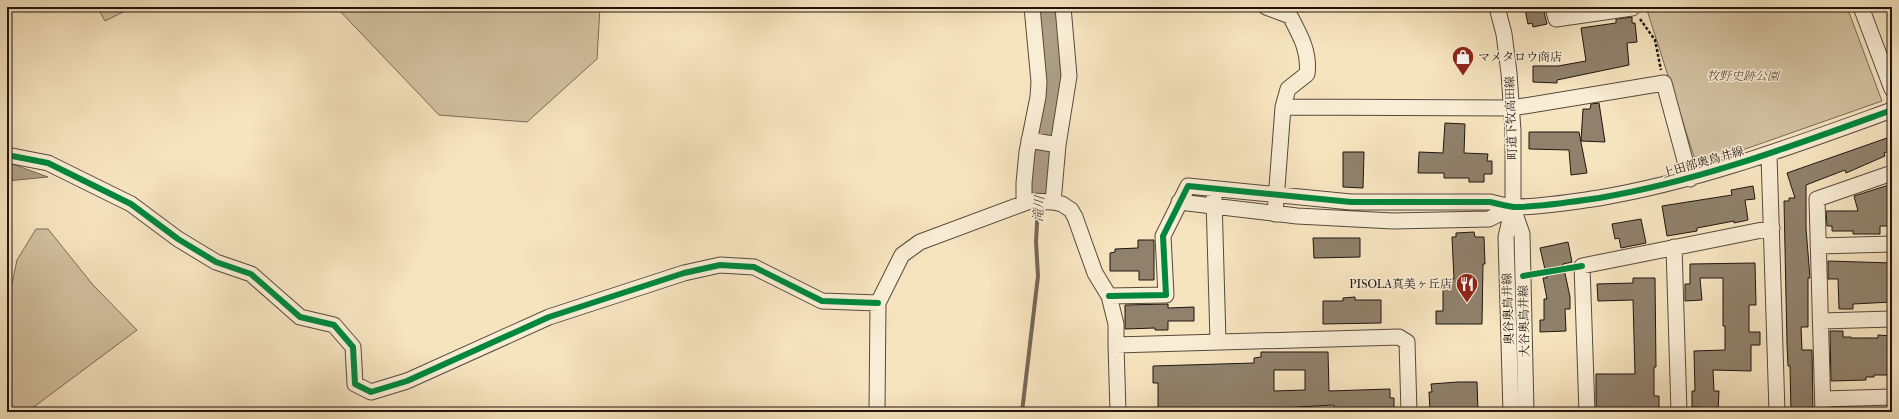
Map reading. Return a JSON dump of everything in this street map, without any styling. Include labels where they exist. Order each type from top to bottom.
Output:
[{"type":"street","points":[[1029,202],[1024,183],[1029,140],[1038,97],[1032,7]]},
{"type":"street","points":[[1053,202],[1058,145],[1069,76],[1063,7]]},
{"type":"street","points":[[1266,7],[1290,16],[1305,45],[1309,63],[1307,74],[1288,88],[1283,107],[1275,214]]},
{"type":"street","name":"町道下牧高田線","points":[[1497,7],[1504,34],[1512,108],[1513,207]]},
{"type":"street","points":[[1553,7],[1556,19],[1632,8]]},
{"type":"street","points":[[1864,8],[1892,89]]},
{"type":"street","points":[[1283,107],[1512,108],[1664,83],[1690,179]]},
{"type":"street","name":"上田部奥鳥井線","points":[[1513,207],[1579,201],[1651,188],[1690,179],[1769,155],[1892,110]]},
{"type":"street","points":[[1029,140],[1058,145]]},
{"type":"street","points":[[7,155],[48,163],[131,204],[178,239],[216,262],[251,274],[300,317],[334,325],[353,347],[355,384],[371,392],[408,381],[549,317],[684,273],[720,265],[754,267],[822,301],[878,303]]},
{"type":"street","points":[[1769,155],[1777,412]]},
{"type":"street","points":[[1892,173],[1818,199],[1823,405],[1892,397]]},
{"type":"street","points":[[1109,296],[1166,294],[1163,236],[1188,186],[1276,196],[1372,203],[1490,202],[1513,207]]},
{"type":"street","points":[[1214,189],[1218,341]]},
{"type":"street","points":[[876,412],[878,303],[902,255],[910,247],[920,242],[1029,202],[1053,202],[1062,204],[1071,210],[1075,217],[1095,273],[1109,296],[1116,324],[1118,412]]},
{"type":"street","points":[[1179,202],[1275,214],[1356,220],[1489,219],[1513,207]]},
{"type":"street","name":"奥谷奥鳥井線","points":[[1511,412],[1506,237],[1513,207]]},
{"type":"street","name":"大谷奥鳥井線","points":[[1513,207],[1522,234],[1526,412]]},
{"type":"street","points":[[1587,412],[1582,266],[1772,228]]},
{"type":"street","points":[[1818,246],[1892,244]]},
{"type":"street","points":[[1674,247],[1679,412]]},
{"type":"street","points":[[1821,321],[1892,320]]},
{"type":"street","points":[[1116,345],[1399,337],[1407,342],[1409,412]]},
{"type":"path","points":[[1632,8],[1655,40],[1664,83]]},
{"type":"green space","points":[[97,7],[133,7],[105,21]]},
{"type":"green space","points":[[336,7],[600,7],[597,59],[527,122],[439,115]]},
{"type":"green space","name":"牧野史跡公園","points":[[1646,7],[1847,7],[1882,101],[1697,166]]},
{"type":"green space","points":[[36,229],[48,229],[93,285],[137,330],[27,412],[7,412],[7,308],[17,260]]},
{"type":"shaded area","points":[[7,162],[48,177],[7,181]]},
{"type":"building","points":[[1536,7],[1536,10],[1543,8],[1547,24],[1533,27],[1532,23],[1528,24],[1525,9]]},
{"type":"building","points":[[1632,17],[1632,23],[1635,23],[1637,42],[1627,43],[1629,65],[1557,80],[1557,83],[1533,82],[1533,66],[1558,66],[1586,61],[1581,28],[1616,23],[1616,19]]},
{"type":"building","points":[[1599,103],[1605,142],[1581,141],[1583,109],[1590,109],[1591,104]]},
{"type":"building","points":[[1445,123],[1465,124],[1464,153],[1488,154],[1487,161],[1492,161],[1492,174],[1484,174],[1484,182],[1469,182],[1469,178],[1444,178],[1444,173],[1418,173],[1419,152],[1443,153]]},
{"type":"building","points":[[1529,132],[1579,132],[1587,173],[1571,175],[1569,150],[1529,149]]},
{"type":"building","points":[[1887,138],[1892,150],[1884,153],[1885,156],[1846,173],[1845,170],[1806,185],[1806,228],[1810,278],[1808,278],[1808,327],[1801,327],[1802,350],[1812,350],[1813,412],[1791,412],[1790,366],[1788,366],[1787,344],[1784,201],[1789,201],[1789,198],[1795,198],[1787,173]]},
{"type":"building","points":[[1343,152],[1364,152],[1363,188],[1343,187]]},
{"type":"building","points":[[1892,184],[1892,226],[1880,226],[1880,234],[1853,234],[1853,231],[1832,231],[1832,226],[1827,226],[1826,211],[1858,211],[1854,196]]},
{"type":"building","points":[[1753,186],[1755,199],[1745,200],[1748,220],[1697,228],[1697,231],[1667,236],[1662,206],[1732,195],[1731,190]]},
{"type":"building","points":[[1641,219],[1646,243],[1621,248],[1619,238],[1615,239],[1612,224]]},
{"type":"building","points":[[1474,232],[1475,237],[1484,237],[1485,264],[1483,264],[1482,324],[1436,324],[1436,311],[1443,311],[1443,279],[1454,279],[1452,237],[1456,237],[1456,233]]},
{"type":"building","points":[[1313,238],[1360,238],[1360,257],[1314,258]]},
{"type":"building","points":[[1138,240],[1154,240],[1154,280],[1139,280],[1139,271],[1110,271],[1110,253],[1115,252],[1115,249],[1138,248]]},
{"type":"building","points":[[1568,242],[1572,262],[1563,264],[1570,297],[1570,309],[1565,309],[1566,331],[1540,332],[1540,320],[1544,320],[1544,299],[1547,299],[1543,278],[1547,278],[1540,248]]},
{"type":"building","points":[[1828,261],[1892,263],[1892,302],[1853,304],[1853,309],[1839,309],[1838,279],[1828,279]]},
{"type":"building","points":[[1755,263],[1756,305],[1749,305],[1749,332],[1760,332],[1760,345],[1751,345],[1751,371],[1713,370],[1714,391],[1719,391],[1718,412],[1698,412],[1698,407],[1692,407],[1692,391],[1695,391],[1694,351],[1725,350],[1725,326],[1723,326],[1723,278],[1700,278],[1702,300],[1685,301],[1685,284],[1690,284],[1690,264]]},
{"type":"building","points":[[1633,278],[1655,278],[1656,367],[1654,367],[1654,396],[1659,396],[1659,412],[1596,411],[1596,374],[1635,374],[1633,300],[1598,301],[1597,284],[1633,283]]},
{"type":"building","points":[[1355,297],[1355,300],[1381,300],[1381,323],[1323,324],[1323,301],[1343,301],[1343,298]]},
{"type":"building","points":[[1168,304],[1168,308],[1194,307],[1194,321],[1168,321],[1168,330],[1155,330],[1155,328],[1125,329],[1125,305]]},
{"type":"building","points":[[1830,331],[1843,331],[1843,337],[1851,338],[1878,338],[1878,335],[1892,336],[1892,375],[1874,375],[1874,377],[1866,377],[1866,380],[1831,381]]},
{"type":"building","points":[[1261,352],[1328,352],[1329,391],[1390,389],[1390,398],[1394,398],[1394,412],[1334,412],[1334,405],[1297,407],[1297,412],[1158,412],[1158,383],[1153,383],[1153,366],[1254,363],[1254,358],[1261,357]],"holes":[[[1274,370],[1305,370],[1305,390],[1274,391]]]},
{"type":"building","points":[[1477,382],[1478,412],[1430,412],[1429,392],[1432,392],[1431,384]]},
{"type":"waterway","name":"滝川","points":[[1039,195],[1042,155],[1054,81],[1048,7]]},
{"type":"waterway","name":"滝川","points":[[1022,412],[1038,276],[1036,242],[1038,204]]},
{"type":"cycle path","points":[[1109,296],[1166,295],[1163,236],[1188,186],[1351,202],[1490,202],[1514,207],[1546,205],[1637,191],[1711,172],[1783,149],[1892,110]]},
{"type":"cycle path","points":[[7,155],[48,163],[131,204],[178,239],[216,262],[251,274],[300,317],[334,325],[353,347],[355,384],[371,392],[407,381],[549,317],[684,273],[720,265],[754,267],[822,301],[878,303]]},
{"type":"cycle path","points":[[1523,276],[1582,266]]},
{"type":"place","name":"マメタロウ商店","points":[[1463,76]]},
{"type":"place","name":"PISOLA真美ヶ丘店","points":[[1467,304]]}]
